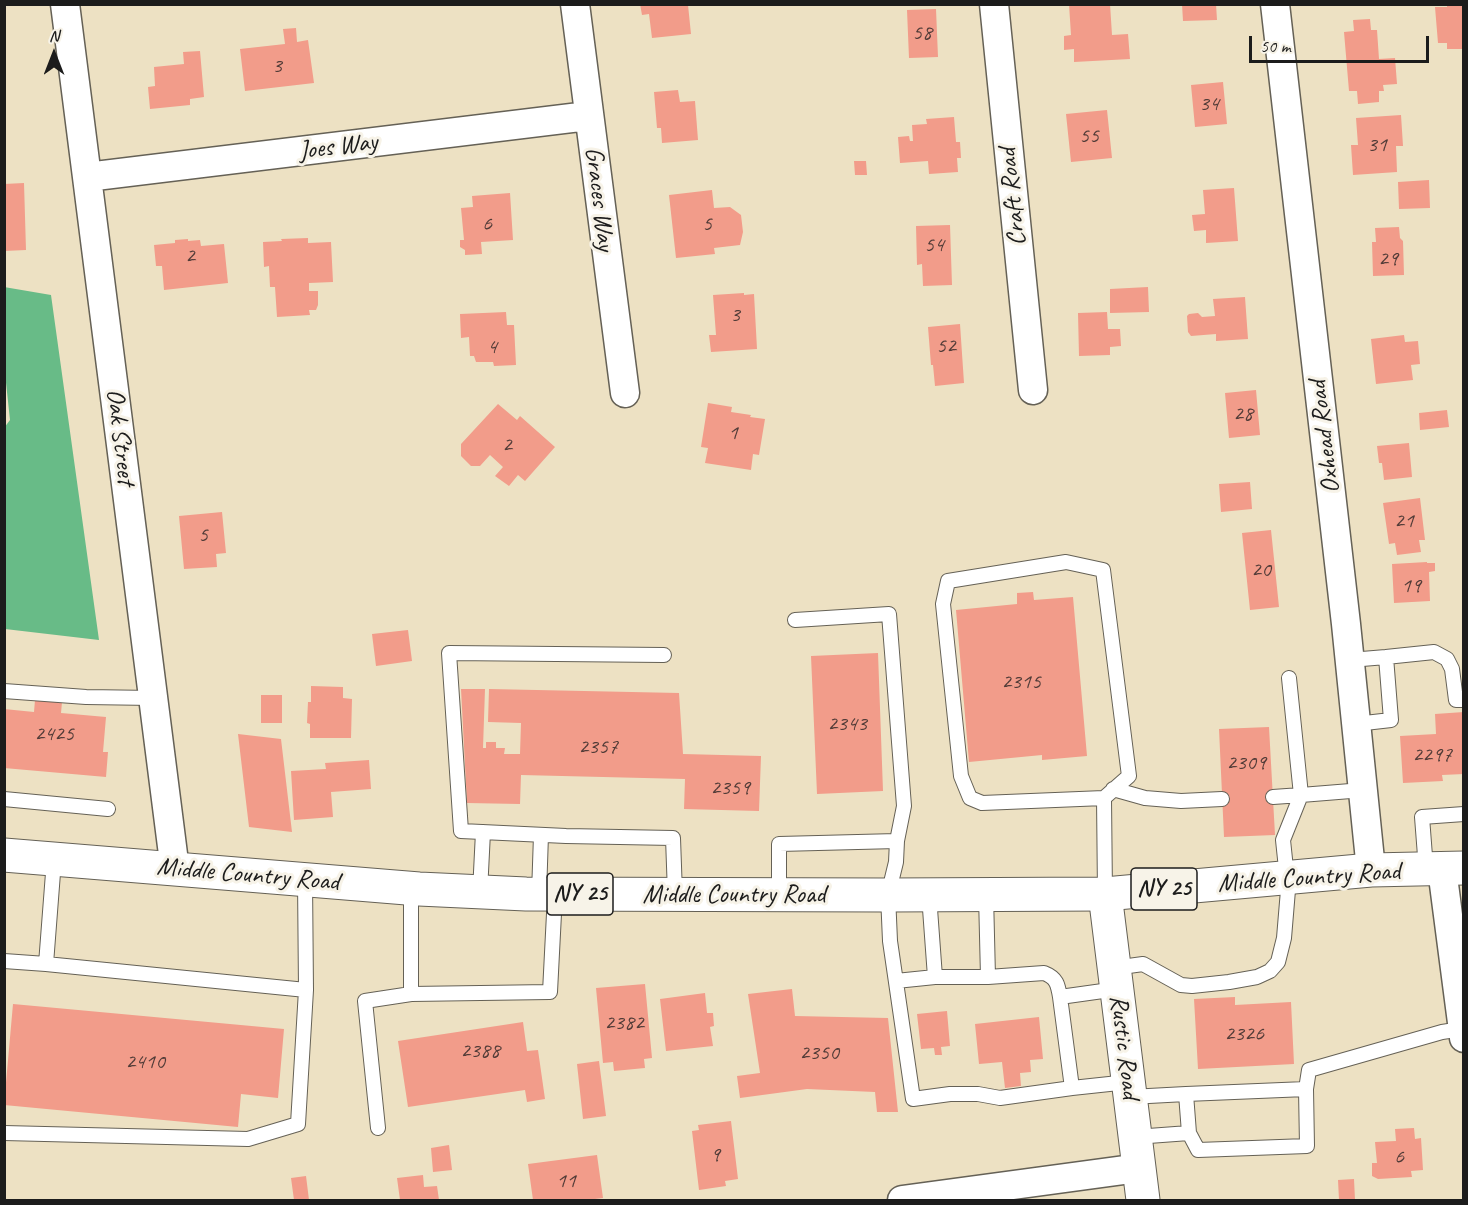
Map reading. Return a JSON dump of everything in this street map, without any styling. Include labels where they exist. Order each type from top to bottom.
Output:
[{"type":"main road","name":"Middle Country Road","points":[[4,855],[411,889],[547,894],[1105,894],[1371,870],[1444,869]]},
{"type":"main road","name":"Rustic Road","points":[[1105,894],[1143,1200]]},
{"type":"street","name":"Oak Street","points":[[65,4],[175,870]]},
{"type":"street","name":"Graces Way","points":[[574,4],[625,393]]},
{"type":"street","name":"Craft Road","points":[[994,4],[1033,390]]},
{"type":"street","name":"Oxhead Road","points":[[1275,4],[1350,660],[1371,870]]},
{"type":"street","name":"Joes Way","points":[[87,177],[588,116]]},
{"type":"street","points":[[1444,869],[1463,1033]]},
{"type":"street","points":[[902,1200],[1137,1153]]},
{"type":"lane","points":[[1105,894],[1109,794],[1129,776],[1102,570],[1066,562],[948,581],[943,604],[944,616],[961,776],[970,798],[982,803],[1109,794],[1181,801],[1222,799]]},
{"type":"lane","points":[[795,620],[889,614],[904,806],[897,841],[896,862],[888,895],[890,941],[913,1099],[950,1094],[978,1094],[1000,1098],[1072,1088],[1129,1089],[1186,1094],[1306,1089]]},
{"type":"lane","points":[[1350,660],[1434,652],[1447,658],[1452,669],[1456,700],[1464,699]]},
{"type":"lane","points":[[664,655],[449,653],[461,831],[673,838],[675,895]]},
{"type":"lane","points":[[1356,724],[1391,720],[1386,657]]},
{"type":"lane","points":[[1060,997],[1115,978],[1143,964],[1180,985],[1192,986],[1257,977],[1270,971],[1278,962],[1284,938],[1288,878],[1283,840],[1301,795],[1289,678]]},
{"type":"lane","points":[[4,691],[86,698],[153,698]]},
{"type":"lane","points":[[1273,797],[1363,790]]},
{"type":"lane","points":[[4,799],[108,809]]},
{"type":"lane","points":[[1444,869],[1422,817],[1464,814]]},
{"type":"lane","points":[[480,892],[483,832]]},
{"type":"lane","points":[[378,1128],[365,1001],[411,994],[550,993],[547,894],[541,835]]},
{"type":"lane","points":[[779,895],[779,844],[897,841]]},
{"type":"lane","points":[[46,964],[54,860]]},
{"type":"lane","points":[[4,1133],[248,1139],[298,1124],[306,990],[305,880]]},
{"type":"lane","points":[[411,889],[411,994]]},
{"type":"lane","points":[[928,895],[935,977]]},
{"type":"lane","points":[[986,895],[988,977]]},
{"type":"lane","points":[[4,961],[306,990]]},
{"type":"lane","points":[[896,981],[935,977],[988,977],[1044,973],[1051,976],[1057,983],[1060,997],[1072,1088]]},
{"type":"lane","points":[[1186,1094],[1189,1133],[1198,1150],[1307,1146],[1306,1089],[1309,1070],[1442,1032],[1463,1033]]},
{"type":"lane","points":[[1137,1153],[1189,1133]]},
{"type":"green space","points":[[4,287],[51,295],[99,640],[5,629],[4,428],[10,420],[4,364]]},
{"type":"building","points":[[640,4],[688,5],[691,34],[652,38],[649,14],[642,15]]},
{"type":"building","points":[[1069,4],[1110,4],[1112,35],[1128,34],[1130,59],[1074,62],[1074,49],[1064,50],[1064,36],[1071,35]]},
{"type":"building","points":[[1182,4],[1216,4],[1217,20],[1183,21]]},
{"type":"building","points":[[1447,4],[1464,4],[1464,49],[1447,49],[1447,43],[1438,43],[1435,7],[1447,7]]},
{"type":"building","points":[[936,9],[938,57],[909,58],[907,10]]},
{"type":"building","points":[[1370,19],[1371,30],[1377,30],[1379,59],[1395,58],[1397,84],[1383,85],[1384,91],[1379,91],[1379,102],[1358,104],[1357,91],[1349,91],[1344,32],[1354,31],[1353,20]]},
{"type":"building","points":[[296,28],[297,42],[308,40],[314,83],[245,91],[240,49],[285,44],[283,29]]},
{"type":"building","points":[[200,51],[204,97],[190,99],[190,105],[150,109],[148,87],[155,86],[154,67],[184,64],[183,52]]},
{"type":"building","points":[[1223,82],[1227,124],[1195,127],[1191,85]]},
{"type":"building","points":[[678,90],[680,102],[695,101],[698,140],[662,143],[661,128],[657,128],[654,92]]},
{"type":"building","points":[[1107,110],[1112,158],[1071,162],[1066,114]]},
{"type":"building","points":[[1401,115],[1403,146],[1396,146],[1397,172],[1353,175],[1351,145],[1358,145],[1356,118]]},
{"type":"building","points":[[954,117],[956,142],[960,142],[961,158],[957,158],[958,172],[929,174],[928,161],[900,163],[898,137],[909,136],[910,141],[913,141],[912,125],[927,124],[926,119]]},
{"type":"building","points":[[854,161],[866,161],[867,175],[855,175]]},
{"type":"building","points":[[1429,180],[1430,208],[1399,209],[1398,182]]},
{"type":"building","points":[[24,183],[26,250],[4,251],[4,184]]},
{"type":"building","points":[[1234,188],[1238,241],[1206,243],[1206,230],[1194,231],[1192,215],[1205,214],[1203,190]]},
{"type":"building","points":[[712,190],[714,208],[730,207],[741,215],[743,232],[740,245],[714,248],[715,254],[676,258],[669,195]]},
{"type":"building","points":[[510,193],[513,240],[481,242],[482,254],[465,255],[465,250],[460,247],[460,240],[464,240],[461,208],[473,207],[472,196]]},
{"type":"building","points":[[950,225],[952,285],[923,286],[922,264],[917,265],[916,226]]},
{"type":"building","points":[[1399,227],[1400,238],[1403,241],[1404,275],[1373,276],[1372,242],[1376,242],[1375,228]]},
{"type":"building","points":[[308,238],[308,243],[331,242],[333,282],[309,283],[309,291],[318,291],[318,305],[316,310],[309,310],[310,315],[277,317],[275,287],[270,287],[269,266],[264,267],[263,242]]},
{"type":"building","points":[[188,239],[188,241],[200,240],[201,246],[224,244],[228,283],[164,290],[162,266],[156,266],[154,245]]},
{"type":"building","points":[[1148,287],[1149,312],[1110,313],[1110,289]]},
{"type":"building","points":[[744,293],[744,295],[754,294],[757,349],[711,352],[709,335],[716,335],[713,295]]},
{"type":"building","points":[[1245,297],[1248,339],[1216,341],[1216,334],[1191,336],[1188,332],[1187,316],[1189,314],[1198,313],[1202,317],[1215,316],[1213,299]]},
{"type":"building","points":[[506,312],[507,325],[514,325],[516,365],[494,366],[493,362],[476,362],[474,356],[470,356],[469,337],[461,338],[460,314]]},
{"type":"building","points":[[1107,312],[1108,329],[1120,329],[1121,346],[1110,347],[1110,355],[1079,356],[1078,313]]},
{"type":"building","points":[[960,324],[964,383],[935,386],[928,327]]},
{"type":"building","points":[[1404,335],[1405,342],[1418,341],[1420,364],[1411,365],[1413,380],[1376,384],[1371,339]]},
{"type":"building","points":[[1256,390],[1260,435],[1229,438],[1225,393]]},
{"type":"building","points":[[708,403],[732,407],[731,412],[765,419],[759,455],[753,454],[751,470],[705,463],[708,448],[701,447]]},
{"type":"building","points":[[498,404],[517,420],[520,416],[555,447],[525,481],[518,475],[509,486],[495,476],[503,467],[490,455],[480,466],[471,466],[461,456],[461,444]]},
{"type":"building","points":[[1447,410],[1449,427],[1420,430],[1419,413]]},
{"type":"building","points":[[1409,443],[1412,477],[1384,480],[1377,446]]},
{"type":"building","points":[[1250,482],[1252,509],[1221,512],[1219,484]]},
{"type":"building","points":[[1420,498],[1425,540],[1419,540],[1421,552],[1397,555],[1395,543],[1389,544],[1383,503]]},
{"type":"building","points":[[222,512],[226,553],[216,554],[217,567],[184,569],[179,516]]},
{"type":"building","points":[[1271,530],[1279,607],[1250,610],[1242,533]]},
{"type":"building","points":[[1435,563],[1435,571],[1429,572],[1430,601],[1394,603],[1392,564]]},
{"type":"building","points":[[1033,592],[1034,600],[1073,597],[1087,756],[1042,760],[1042,755],[969,762],[956,610],[1017,604],[1017,593]]},
{"type":"building","points":[[408,630],[412,661],[376,666],[372,634]]},
{"type":"building","points":[[878,653],[883,791],[817,794],[811,656]]},
{"type":"building","points":[[311,686],[343,687],[343,698],[352,699],[351,738],[310,738],[310,724],[307,723]]},
{"type":"building","points":[[461,689],[485,689],[483,748],[486,748],[486,742],[496,742],[496,748],[505,748],[504,754],[520,754],[521,723],[488,722],[489,689],[679,693],[683,754],[761,756],[759,811],[684,809],[685,779],[521,775],[520,804],[467,803]]},
{"type":"building","points":[[261,695],[282,695],[282,723],[261,723]]},
{"type":"building","points":[[35,700],[62,702],[61,713],[106,717],[103,752],[108,752],[106,777],[4,768],[4,709],[34,712]]},
{"type":"building","points":[[1464,712],[1464,774],[1442,775],[1443,781],[1403,783],[1400,736],[1436,734],[1435,714]]},
{"type":"building","points":[[1269,727],[1275,835],[1224,837],[1219,729]]},
{"type":"building","points":[[238,734],[281,739],[292,832],[249,827]]},
{"type":"building","points":[[369,760],[371,789],[331,792],[333,817],[294,820],[291,771],[326,769],[325,763]]},
{"type":"building","points":[[645,984],[652,1058],[644,1059],[645,1068],[614,1071],[613,1062],[603,1063],[596,988]]},
{"type":"building","points":[[792,989],[795,1016],[888,1018],[898,1112],[877,1112],[875,1092],[807,1089],[740,1098],[737,1076],[760,1073],[748,994]]},
{"type":"building","points":[[705,993],[707,1013],[713,1013],[714,1026],[710,1027],[713,1046],[666,1051],[660,999]]},
{"type":"building","points":[[1235,997],[1235,1005],[1291,1002],[1294,1064],[1198,1069],[1194,999]]},
{"type":"building","points":[[13,1004],[284,1029],[278,1098],[241,1094],[238,1127],[4,1105]]},
{"type":"building","points":[[947,1011],[950,1046],[941,1047],[942,1055],[935,1055],[934,1048],[921,1049],[917,1014]]},
{"type":"building","points":[[1039,1017],[1043,1059],[1030,1060],[1031,1072],[1020,1073],[1021,1086],[1005,1088],[1002,1062],[979,1064],[975,1024]]},
{"type":"building","points":[[523,1022],[527,1051],[538,1050],[545,1099],[527,1102],[525,1090],[408,1107],[398,1041]]},
{"type":"building","points":[[599,1061],[606,1116],[583,1119],[577,1064]]},
{"type":"building","points":[[731,1121],[738,1179],[725,1181],[726,1186],[699,1190],[692,1131],[699,1130],[698,1125]]},
{"type":"building","points":[[1414,1128],[1415,1139],[1421,1138],[1423,1170],[1411,1171],[1412,1177],[1378,1179],[1372,1176],[1372,1163],[1377,1163],[1375,1142],[1396,1141],[1395,1129]]},
{"type":"building","points":[[449,1145],[452,1170],[433,1172],[431,1148]]},
{"type":"building","points":[[597,1155],[603,1198],[533,1200],[528,1164]]},
{"type":"building","points":[[423,1175],[424,1187],[437,1186],[439,1200],[400,1200],[397,1178]]},
{"type":"building","points":[[306,1176],[309,1200],[294,1200],[291,1178]]},
{"type":"building","points":[[1354,1179],[1355,1200],[1339,1200],[1338,1180]]}]
